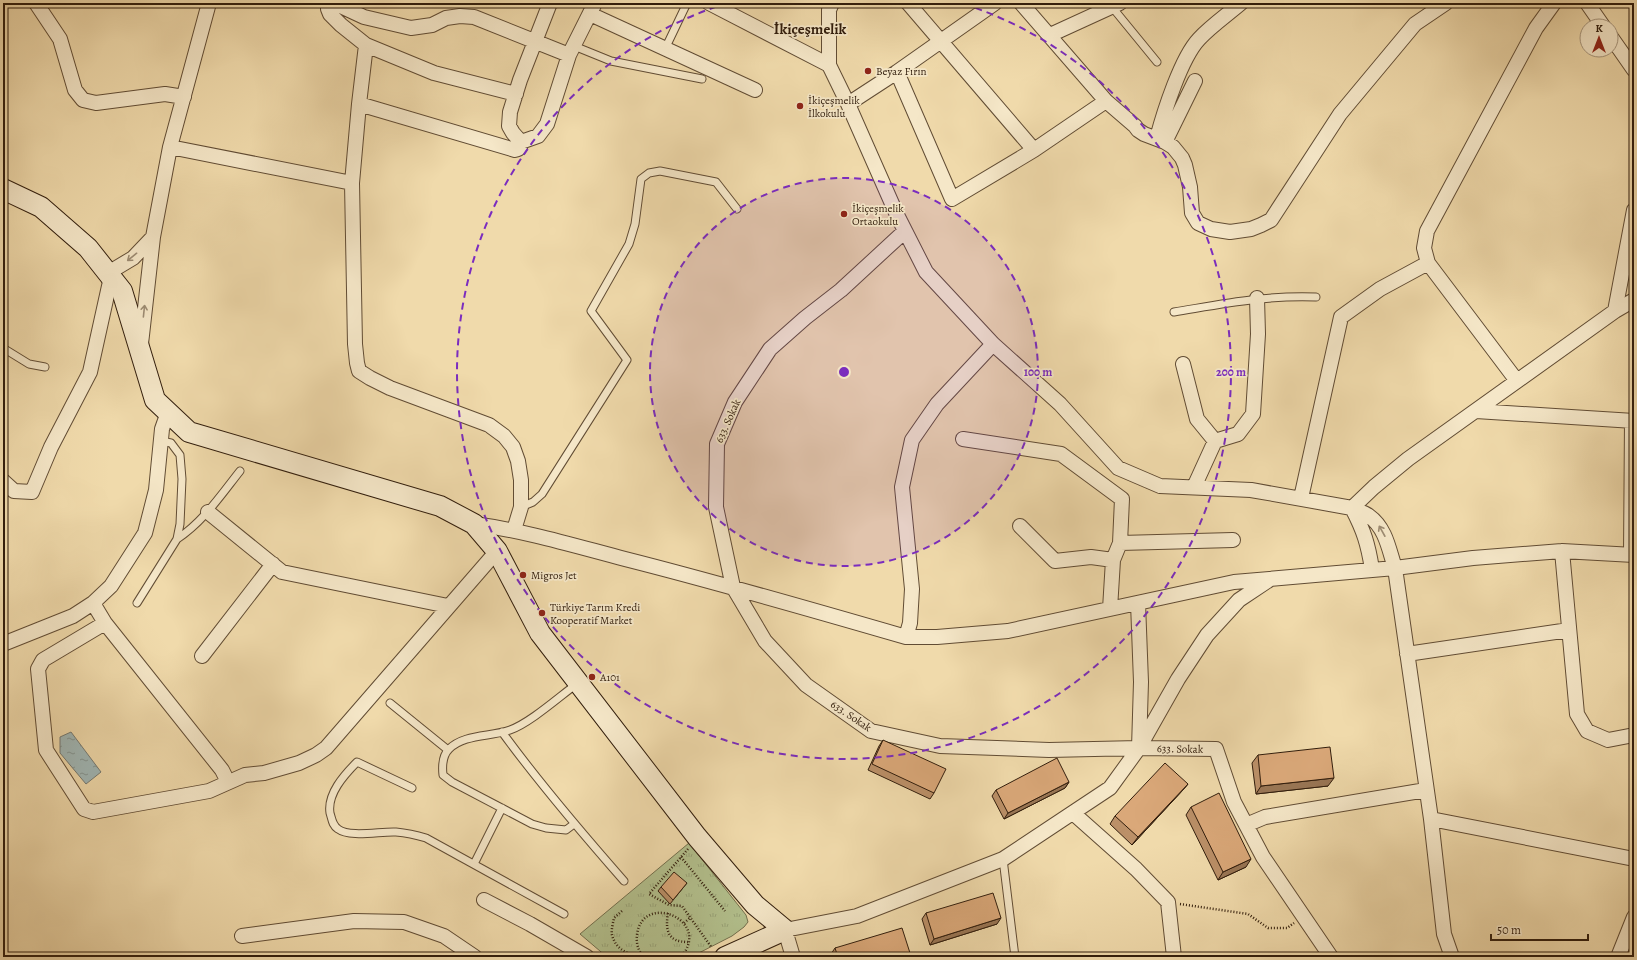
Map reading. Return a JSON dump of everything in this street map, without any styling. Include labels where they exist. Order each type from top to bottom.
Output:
[{"type":"street","points":[[36,3],[60,40],[75,90],[83,100],[96,103],[165,94],[184,97]]},
{"type":"street","points":[[140,350],[153,237],[170,147],[209,3]]},
{"type":"street","points":[[329,3],[328,9],[330,14],[366,45],[434,73],[516,94]]},
{"type":"street","points":[[334,3],[364,17],[411,28],[432,25],[446,18],[460,16],[474,17],[535,42],[571,50]]},
{"type":"street","points":[[522,142],[509,126],[510,112],[550,3]]},
{"type":"street","points":[[709,3],[829,65]]},
{"type":"street","points":[[908,3],[1034,150]]},
{"type":"street","points":[[848,104],[897,72],[994,3]]},
{"type":"street","points":[[1021,3],[1106,101],[1138,130],[1144,134],[1161,140],[1178,152],[1185,165],[1190,187],[1192,213],[1198,223],[1211,229],[1230,232],[1246,230],[1262,225],[1271,220],[1340,114],[1415,24],[1446,3]]},
{"type":"street","points":[[1161,140],[1164,112],[1186,59],[1198,40],[1241,3]]},
{"type":"street","points":[[1518,381],[1428,263],[1424,248],[1427,231],[1536,28],[1554,3]]},
{"type":"street","points":[[1587,3],[1597,18]]},
{"type":"street","points":[[829,5],[829,65],[905,231],[926,272],[993,344],[1060,404],[1118,468],[1160,486],[1251,490],[1352,508],[1368,515],[1384,534],[1395,568],[1431,819],[1444,934],[1452,957]]},
{"type":"street","points":[[1050,35],[1116,5]]},
{"type":"street","points":[[522,142],[538,136],[547,124],[571,50],[593,9],[665,49],[755,90]]},
{"type":"street","points":[[366,45],[352,183],[356,363],[359,371],[390,388],[489,425],[504,436],[513,447],[518,461],[521,480],[522,507],[514,530]]},
{"type":"street","points":[[1619,48],[1634,70]]},
{"type":"street","points":[[897,72],[952,198],[1034,150],[1106,101]]},
{"type":"street","points":[[1161,140],[1195,81]]},
{"type":"street","points":[[359,104],[515,150],[520,148],[522,142]]},
{"type":"street","points":[[170,147],[352,183]]},
{"type":"street","points":[[3,189],[40,207],[88,248],[110,275],[122,291],[155,400],[189,432],[440,506],[474,524],[514,530],[733,587],[906,637],[937,637],[1008,631],[1234,582],[1395,568],[1473,558],[1562,551],[1632,555],[1633,421],[1476,411]]},
{"type":"street","points":[[1615,311],[1634,212]]},
{"type":"street","name":"633. Sokak","points":[[905,231],[841,290],[805,318],[770,349],[734,402],[717,444],[716,507],[733,587],[764,641],[806,685],[871,731],[940,746],[1049,750],[1139,748],[1216,749],[1234,802],[1263,857],[1331,957]]},
{"type":"street","points":[[3,481],[14,491],[32,492],[51,447],[90,372],[110,275],[133,258],[153,237]]},
{"type":"street","points":[[1301,498],[1341,317],[1380,289],[1428,263]]},
{"type":"street","points":[[1194,487],[1215,441],[1238,434],[1253,414],[1258,334],[1257,298]]},
{"type":"street","points":[[1352,508],[1374,486],[1408,459],[1615,311],[1634,300]]},
{"type":"street","points":[[906,637],[910,623],[912,590],[902,486],[912,440],[937,404],[993,344]]},
{"type":"street","points":[[1183,364],[1197,419],[1215,441]]},
{"type":"street","points":[[3,644],[73,616],[93,603],[111,586],[145,532],[156,490],[162,429],[168,412]]},
{"type":"street","points":[[963,439],[1061,454],[1122,499],[1120,543],[1112,560],[1110,609]]},
{"type":"street","points":[[1352,508],[1364,532],[1372,569]]},
{"type":"street","points":[[208,512],[282,572],[448,606]]},
{"type":"street","points":[[474,524],[497,551],[540,633],[697,837],[755,905],[786,930],[793,957]]},
{"type":"street","points":[[1020,526],[1055,561],[1091,557],[1112,560]]},
{"type":"street","points":[[1120,543],[1233,540]]},
{"type":"street","points":[[105,623],[43,660],[38,669],[46,750],[84,809],[97,812],[209,791],[245,775],[264,773],[299,763],[316,755],[326,748],[497,551]]},
{"type":"street","points":[[1562,551],[1577,714],[1586,731],[1608,740],[1634,735]]},
{"type":"street","points":[[202,656],[273,564]]},
{"type":"street","points":[[719,954],[786,930],[857,916],[1003,859],[1110,788],[1139,748],[1178,679],[1207,635],[1239,600],[1271,578]]},
{"type":"street","points":[[93,603],[105,623],[222,770],[228,782]]},
{"type":"street","points":[[1138,603],[1141,682],[1139,748]]},
{"type":"street","points":[[1407,654],[1570,630]]},
{"type":"street","points":[[1246,826],[1265,817],[1426,790]]},
{"type":"street","points":[[1073,813],[1136,869],[1168,902],[1174,957]]},
{"type":"street","points":[[1431,819],[1634,859]]},
{"type":"street","points":[[484,900],[530,924],[587,957]]},
{"type":"street","points":[[1618,957],[1634,917]]},
{"type":"street","points":[[242,936],[354,921],[404,922],[444,936],[475,957]]},
{"type":"lane","points":[[665,49],[687,3]]},
{"type":"lane","points":[[1116,5],[1156,62]]},
{"type":"lane","points":[[571,50],[611,61],[702,79]]},
{"type":"lane","points":[[522,507],[533,502],[542,494],[627,360],[591,311],[629,244],[635,224],[641,179],[649,173],[660,171],[716,182],[737,209]]},
{"type":"lane","points":[[1174,312],[1257,298],[1292,296],[1316,297]]},
{"type":"lane","points":[[3,348],[29,364],[45,367]]},
{"type":"lane","points":[[137,603],[177,539],[180,524],[182,479],[180,455],[171,443],[161,441]]},
{"type":"lane","points":[[177,539],[190,531],[208,512],[240,471]]},
{"type":"lane","points":[[574,824],[566,830],[546,828],[532,824],[452,782],[443,775],[442,767],[448,750],[459,741],[502,732],[521,724],[578,683]]},
{"type":"lane","points":[[390,703],[448,750]]},
{"type":"lane","points":[[502,732],[527,767],[624,881]]},
{"type":"lane","points":[[412,788],[357,762],[346,773],[334,790],[330,809],[332,823],[337,829],[345,833],[394,832],[426,838],[564,914]]},
{"type":"lane","points":[[474,864],[502,808]]},
{"type":"lane","points":[[1003,859],[1015,957]]},
{"type":"path","points":[[697,837],[649,894],[669,905],[682,906],[719,954]]},
{"type":"path","points":[[681,857],[725,911]]},
{"type":"path","points":[[1168,902],[1248,914],[1268,928],[1287,928],[1303,917]]},
{"type":"path","points":[[622,911],[614,918],[612,934],[618,947],[626,953],[643,956]]},
{"type":"path","points":[[643,956],[638,948],[636,940],[640,924],[646,918],[654,914],[668,913],[678,917],[684,923],[688,931],[687,949],[681,957]]},
{"type":"path","points":[[668,913],[667,928],[670,935],[673,939],[681,942],[688,942]]},
{"type":"path","points":[[684,923],[691,918]]},
{"type":"green space","points":[[689,843],[746,915],[748,922],[744,927],[732,936],[691,957],[607,957],[580,934]]},
{"type":"water","points":[[71,732],[101,772],[86,784],[60,753],[60,737]]},
{"type":"building","points":[[883,740],[946,769],[934,793],[872,764]]},
{"type":"building","points":[[1330,747],[1334,778],[1261,786],[1258,755]]},
{"type":"building","points":[[1057,758],[1069,782],[1008,813],[996,790]]},
{"type":"building","points":[[1165,763],[1188,784],[1138,837],[1115,816]]},
{"type":"building","points":[[1219,793],[1251,859],[1223,872],[1191,807]]},
{"type":"building","points":[[674,872],[687,883],[673,900],[661,887]]},
{"type":"building","points":[[993,893],[1001,918],[934,939],[926,913]]},
{"type":"building","points":[[902,928],[910,953],[898,957],[838,957],[835,948]]},
{"type":"place","name":"Beyaz Fırın","points":[[868,71]]},
{"type":"place","name":"İkiçeşmelik İlkokulu","points":[[800,106]]},
{"type":"place","name":"İkiçeşmelik Ortaokulu","points":[[844,214]]},
{"type":"place","name":"Migros Jet","points":[[523,575]]},
{"type":"place","name":"Türkiye Tarım Kredi Kooperatif Market","points":[[542,613]]},
{"type":"place","name":"A101","points":[[592,677]]},
{"type":"district","name":"İkiçeşmelik","points":[[810,29]]}]
